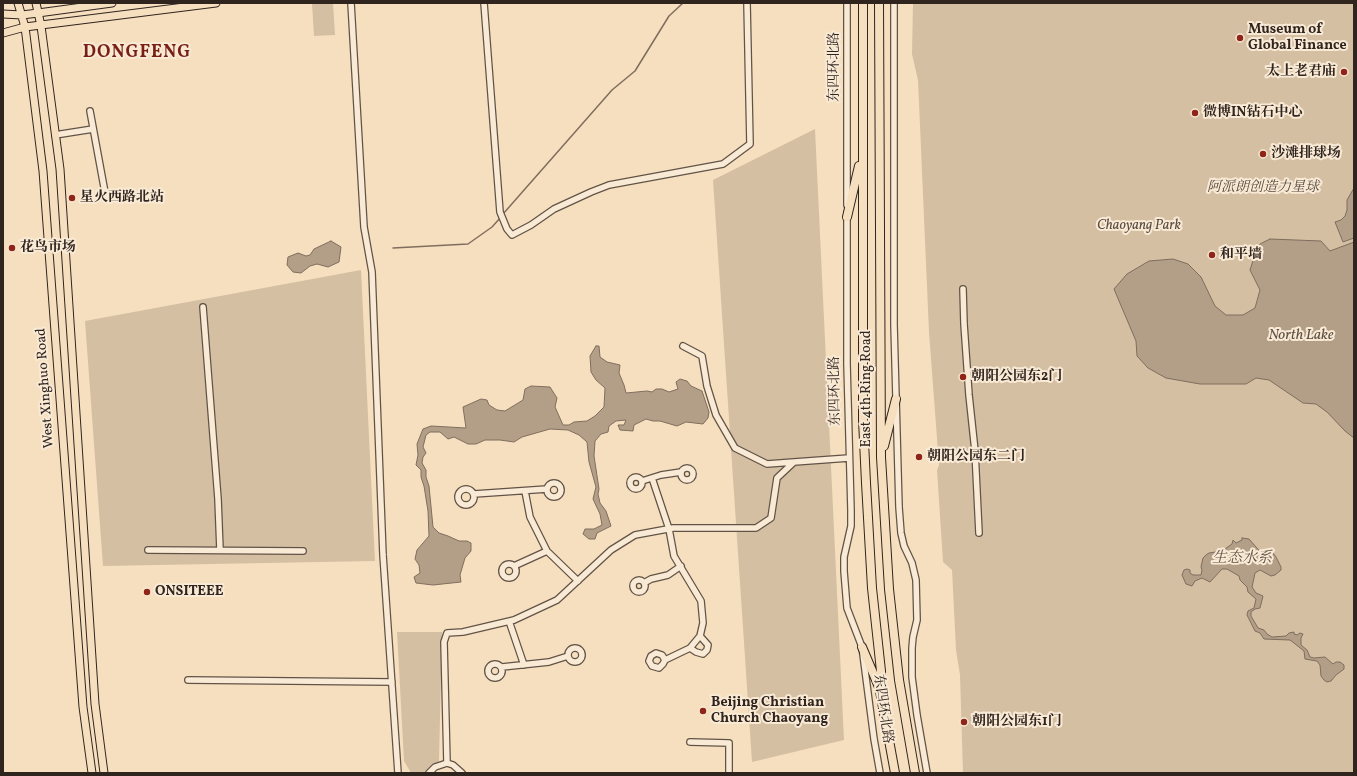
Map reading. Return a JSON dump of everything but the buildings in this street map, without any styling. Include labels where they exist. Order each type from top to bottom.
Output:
[{"type":"highway","name":"East 4th Ring Road","points":[[863,3],[863,420],[872,588],[881,672],[880,690],[895,773]]},
{"type":"highway","name":"East 4th Ring Road","points":[[879,3],[881,457],[891,612],[898,680],[915,773]]},
{"type":"highway","points":[[847,217],[863,151]]},
{"type":"highway","points":[[881,457],[896,399]]},
{"type":"highway","points":[[862,647],[880,690]]},
{"type":"main road","name":"West Xinghuo Road","points":[[18,3],[25,28],[43,171],[83,707],[92,773]]},
{"type":"main road","name":"West Xinghuo Road","points":[[36,3],[60,169],[96,704],[104,773]]},
{"type":"main road","points":[[3,14],[22,15],[112,3]]},
{"type":"main road","points":[[3,33],[25,28],[216,3]]},
{"type":"street","points":[[351,3],[364,227],[372,272],[383,556],[398,773]]},
{"type":"street","points":[[484,3],[500,212],[512,235],[531,225],[554,209],[609,185],[723,164],[750,144],[747,3]]},
{"type":"street","name":"东四环北路","points":[[847,3],[847,364],[851,526],[844,557],[844,571],[847,608],[862,647],[880,773]]},
{"type":"street","points":[[894,3],[894,325],[901,533],[916,580],[917,620],[912,648],[912,677],[927,773]]},
{"type":"street","points":[[90,111],[92,129],[106,198]]},
{"type":"street","points":[[55,135],[92,129]]},
{"type":"street","points":[[963,289],[969,396],[975,451],[979,533]]},
{"type":"street","points":[[203,307],[218,499],[220,550]]},
{"type":"street","points":[[683,346],[702,356],[707,386],[716,415],[735,448],[767,464],[849,458]]},
{"type":"street","points":[[447,763],[444,642],[448,633],[463,632],[514,620],[557,600],[611,550],[634,535],[668,529],[756,528],[771,518],[777,478],[794,462]]},
{"type":"street","points":[[642,481],[681,472]]},
{"type":"street","points":[[652,478],[668,529],[674,556],[701,601],[703,623],[700,636],[690,648],[664,660]]},
{"type":"street","points":[[474,494],[547,489]]},
{"type":"street","points":[[525,491],[530,517],[547,551],[578,581]]},
{"type":"street","points":[[148,550],[302,551]]},
{"type":"street","points":[[514,566],[547,551]]},
{"type":"street","points":[[644,583],[651,579],[668,575],[680,566]]},
{"type":"street","points":[[509,621],[524,665]]},
{"type":"street","points":[[690,648],[703,654],[708,650],[708,645],[700,636]]},
{"type":"street","points":[[502,667],[509,665],[549,662],[568,656]]},
{"type":"street","points":[[188,680],[392,682]]},
{"type":"street","points":[[690,742],[729,742],[729,773]]},
{"type":"street","points":[[429,773],[435,767],[447,763],[453,765],[462,773]]},
{"type":"green space","points":[[333,3],[335,35],[314,36],[312,4]]},
{"type":"green space","name":"Chaoyang Park","points":[[913,3],[1354,3],[1354,773],[963,773],[960,675],[956,650],[952,570],[943,562],[937,470],[939,465],[929,332],[918,80],[912,54]]},
{"type":"green space","points":[[815,129],[844,740],[752,762],[713,180]]},
{"type":"green space","points":[[361,270],[375,561],[103,566],[85,321]]},
{"type":"green space","points":[[397,632],[442,632],[439,761],[426,773],[411,773],[404,761]]},
{"type":"water","points":[[1354,188],[1354,238],[1343,242],[1335,222],[1341,220],[1345,216],[1347,210],[1347,200]]},
{"type":"water","name":"North Lake","points":[[1270,239],[1321,241],[1330,251],[1354,242],[1354,438],[1345,431],[1327,412],[1316,404],[1303,403],[1269,380],[1256,378],[1246,384],[1200,384],[1166,378],[1148,368],[1137,356],[1136,341],[1114,289],[1127,274],[1149,261],[1173,259],[1188,264],[1201,277],[1215,306],[1226,315],[1243,315],[1255,308],[1260,290],[1250,270],[1257,248],[1260,244]]},
{"type":"water","points":[[331,241],[341,247],[339,262],[328,267],[317,264],[310,266],[301,273],[293,272],[287,265],[288,257],[298,253],[306,256],[310,255],[314,249]]},
{"type":"water","points":[[596,346],[599,346],[600,357],[607,362],[620,365],[619,373],[626,393],[652,392],[656,389],[662,389],[669,392],[678,389],[676,382],[680,379],[687,381],[691,386],[702,391],[709,412],[708,418],[703,424],[686,422],[677,426],[646,419],[634,425],[633,431],[620,430],[618,425],[624,425],[626,420],[616,421],[609,426],[608,432],[601,434],[595,441],[594,456],[599,489],[598,494],[600,503],[606,511],[611,526],[597,533],[595,539],[589,539],[583,534],[585,529],[594,529],[602,525],[600,514],[593,499],[596,487],[589,462],[587,442],[579,435],[568,430],[550,429],[522,437],[514,442],[485,440],[476,444],[468,444],[454,437],[448,439],[440,432],[430,432],[426,435],[423,447],[426,453],[423,457],[422,463],[426,470],[426,477],[429,486],[433,527],[439,533],[459,541],[467,541],[471,543],[471,551],[465,558],[460,575],[461,582],[433,585],[416,583],[414,577],[420,573],[419,565],[415,559],[417,550],[429,536],[428,511],[424,486],[421,477],[421,470],[416,465],[418,455],[417,444],[423,429],[431,426],[466,428],[463,407],[481,399],[487,400],[489,405],[497,410],[505,411],[523,400],[525,389],[531,386],[550,387],[557,398],[555,407],[563,425],[587,421],[595,416],[604,407],[605,388],[596,380],[591,372],[590,356]]},
{"type":"water","name":"生态水系","points":[[1242,538],[1249,539],[1263,555],[1273,553],[1281,567],[1281,570],[1275,575],[1271,576],[1260,570],[1255,573],[1252,587],[1256,593],[1263,596],[1260,608],[1251,612],[1251,616],[1258,628],[1264,630],[1272,637],[1286,636],[1289,633],[1294,632],[1294,634],[1297,635],[1300,633],[1303,634],[1301,638],[1301,645],[1307,650],[1310,657],[1325,657],[1333,664],[1340,662],[1344,665],[1344,669],[1331,681],[1327,682],[1321,676],[1320,665],[1317,661],[1305,659],[1304,651],[1290,640],[1264,639],[1260,633],[1255,631],[1247,615],[1248,611],[1254,608],[1256,599],[1248,592],[1247,587],[1240,580],[1239,576],[1227,569],[1222,569],[1210,582],[1202,578],[1195,581],[1192,586],[1186,584],[1182,575],[1184,570],[1190,570],[1190,573],[1193,575],[1201,575],[1203,558],[1206,555],[1209,553],[1222,551],[1232,544],[1233,540],[1236,543],[1242,540]]},
{"type":"waterway","points":[[503,214],[612,90],[635,71],[669,16],[683,3]]},
{"type":"waterway","points":[[393,248],[468,244],[492,227],[501,217]]},
{"type":"place","name":"Museum of Global Finance","points":[[1240,38]]},
{"type":"place","name":"太上老君庙","points":[[1344,72]]},
{"type":"place","name":"微博IN钻石中心","points":[[1195,113]]},
{"type":"place","name":"沙滩排球场","points":[[1263,154]]},
{"type":"place","name":"星火西路北站","points":[[72,198]]},
{"type":"place","name":"花鸟市场","points":[[12,248]]},
{"type":"place","name":"和平墙","points":[[1212,255]]},
{"type":"place","name":"朝阳公园东2门","points":[[963,377]]},
{"type":"place","name":"朝阳公园东二门","points":[[919,457]]},
{"type":"place","name":"ONSITEEE","points":[[147,592]]},
{"type":"place","name":"Beijing Christian Church Chaoyang","points":[[703,711]]},
{"type":"place","name":"朝阳公园东1门","points":[[964,722]]},
{"type":"district","name":"DONGFENG","points":[[137,54]]},
{"type":"park label","name":"阿派朗创造力星球","points":[[1263,188]]}]
